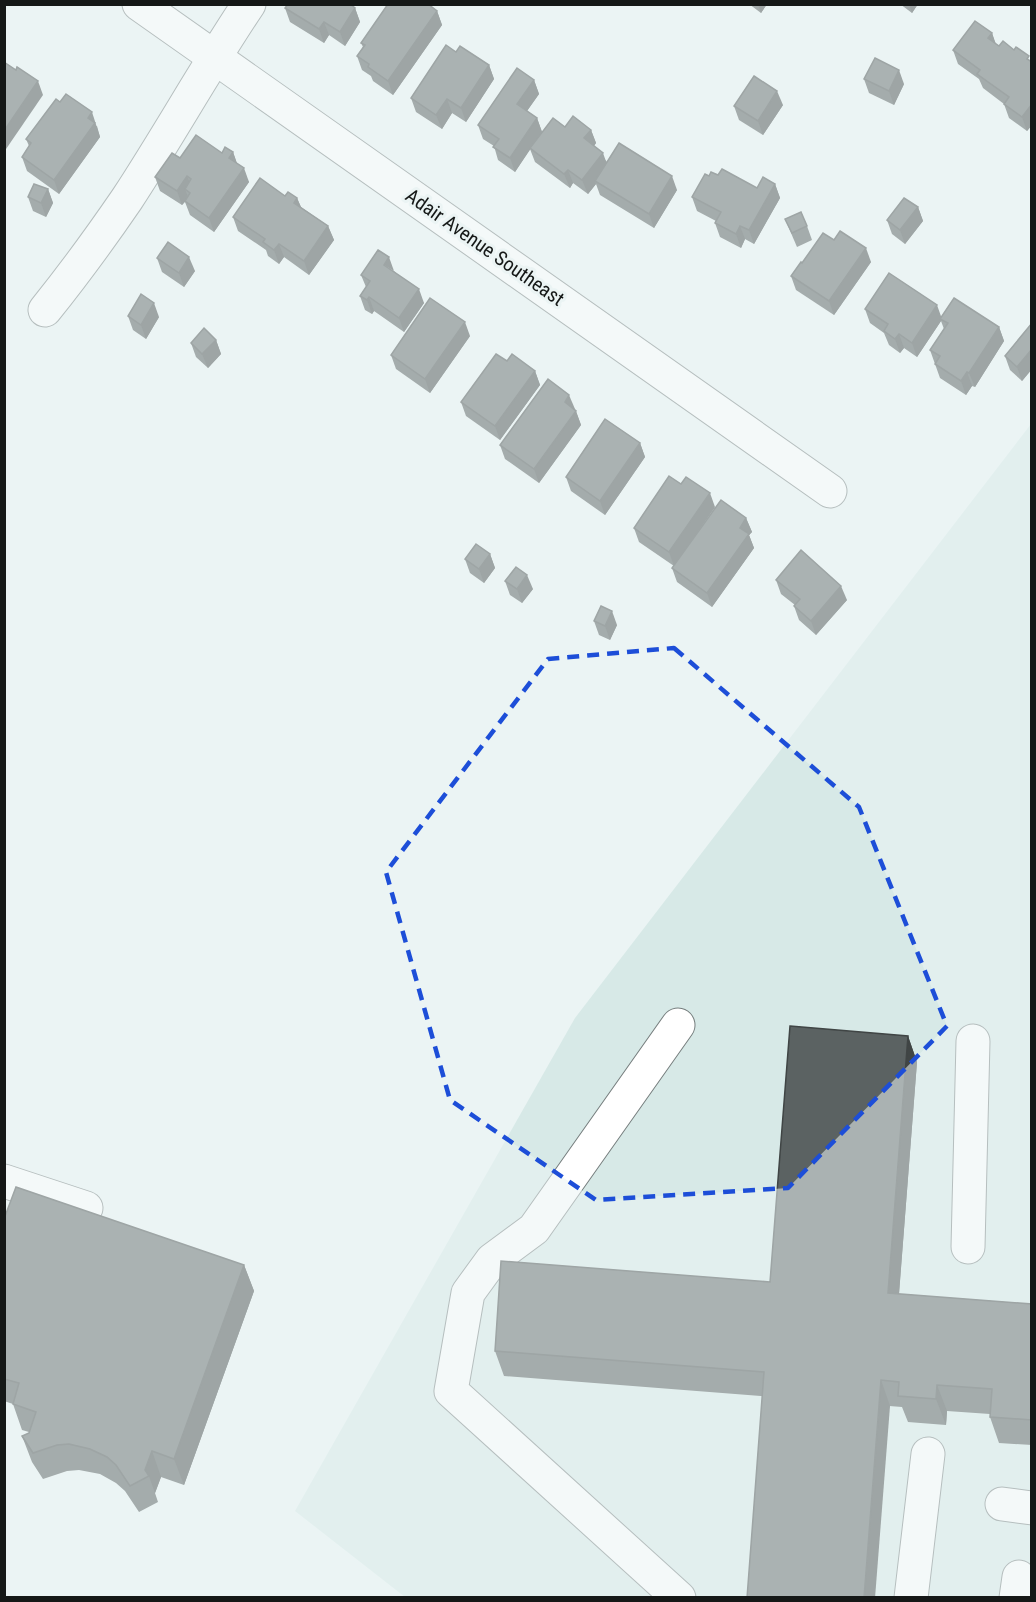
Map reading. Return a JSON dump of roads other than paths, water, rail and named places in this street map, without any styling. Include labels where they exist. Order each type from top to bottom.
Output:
[{"type":"street","name":"Adair Avenue Southeast","points":[[139,4],[830,490]]},
{"type":"street","points":[[45,310],[81,266],[128,198],[214,56],[249,4]]},
{"type":"street","points":[[678,1025],[534,1229],[492,1260],[468,1293],[451,1391],[679,1598]]},
{"type":"street","points":[[969,1247],[973,1041]]},
{"type":"street","points":[[4,1180],[86,1208]]},
{"type":"street","points":[[911,1598],[928,1454]]}]
